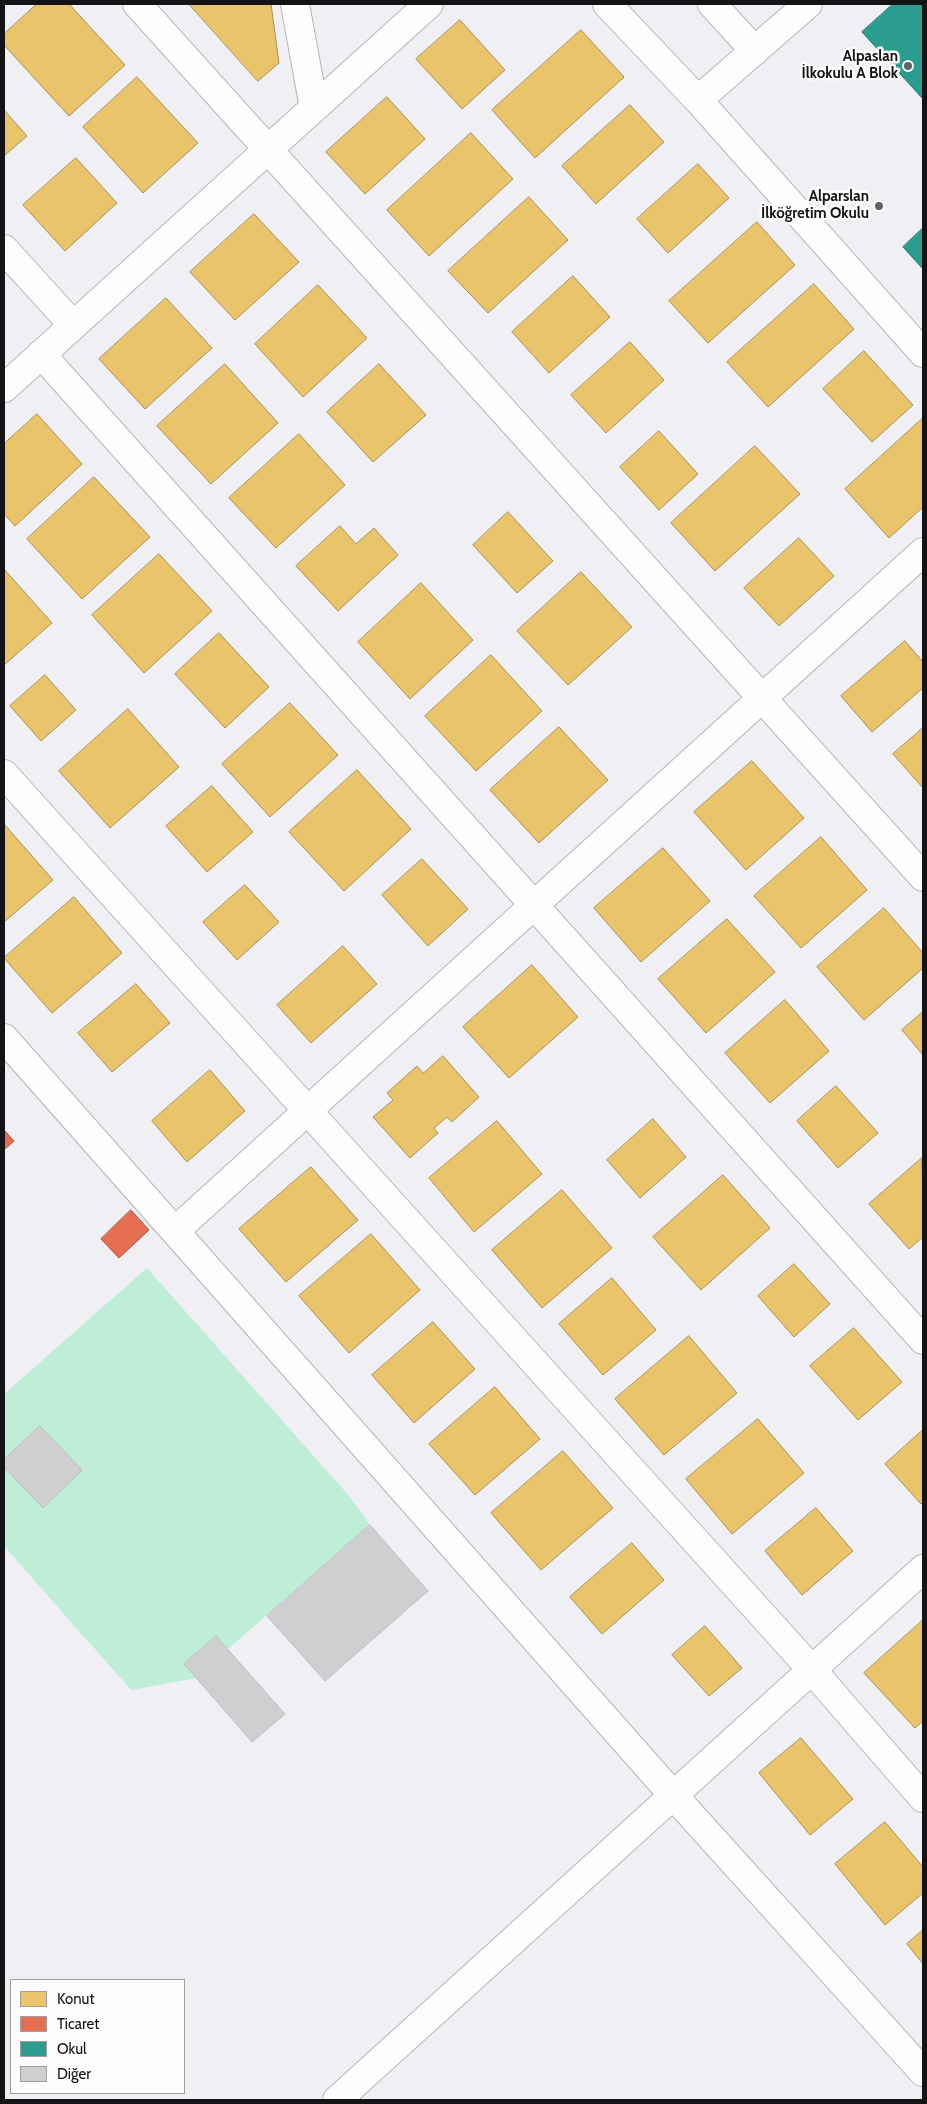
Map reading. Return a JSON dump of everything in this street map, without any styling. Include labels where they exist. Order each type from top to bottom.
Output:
[{"type":"street","points":[[137,4],[923,877]]},
{"type":"street","points":[[295,4],[314,108]]},
{"type":"street","points":[[4,388],[429,4]]},
{"type":"street","points":[[607,4],[698,100],[923,353]]},
{"type":"street","points":[[712,4],[755,50]]},
{"type":"street","points":[[698,100],[808,4]]},
{"type":"street","points":[[4,249],[73,325]]},
{"type":"street","points":[[41,354],[923,1340]]},
{"type":"street","points":[[175,1231],[923,552]]},
{"type":"street","points":[[4,774],[812,1670],[923,1798]]},
{"type":"street","points":[[4,1038],[673,1795],[923,2072]]},
{"type":"street","points":[[337,2100],[923,1569]]},
{"type":"green space","points":[[147,1268],[350,1497],[370,1525],[228,1649],[215,1636],[184,1664],[196,1678],[131,1690],[4,1546],[4,1394]]},
{"type":"building: Konut","points":[[37,4],[69,4],[125,65],[69,116],[4,45],[4,34]]},
{"type":"building: Konut","points":[[189,4],[271,4],[279,63],[258,81]]},
{"type":"building: Konut","points":[[460,20],[505,70],[462,109],[416,59]]},
{"type":"building: Konut","points":[[581,30],[624,77],[535,158],[492,110]]},
{"type":"building: Konut","points":[[137,77],[198,143],[143,193],[83,127]]},
{"type":"building: Konut","points":[[387,97],[425,139],[365,194],[326,152]]},
{"type":"building: Konut","points":[[630,105],[664,142],[596,204],[562,166]]},
{"type":"building: Konut","points":[[4,110],[27,136],[4,156]]},
{"type":"building: Konut","points":[[471,133],[513,179],[429,256],[387,210]]},
{"type":"building: Konut","points":[[76,158],[117,203],[65,251],[23,205]]},
{"type":"building: Konut","points":[[698,164],[729,198],[668,253],[637,219]]},
{"type":"building: Konut","points":[[529,197],[568,240],[488,313],[448,271]]},
{"type":"building: Konut","points":[[254,214],[299,262],[235,320],[190,272]]},
{"type":"building: Konut","points":[[757,222],[795,265],[708,343],[669,301]]},
{"type":"building: Konut","points":[[573,276],[610,317],[549,373],[512,332]]},
{"type":"building: Konut","points":[[814,284],[854,329],[768,407],[727,362]]},
{"type":"building: Konut","points":[[318,285],[367,338],[303,397],[255,344]]},
{"type":"building: Konut","points":[[166,298],[212,348],[145,409],[99,359]]},
{"type":"building: Konut","points":[[630,342],[664,380],[606,433],[571,395]]},
{"type":"building: Konut","points":[[864,351],[913,405],[872,442],[823,389]]},
{"type":"building: Konut","points":[[225,364],[278,423],[211,484],[157,426]]},
{"type":"building: Konut","points":[[379,364],[426,415],[373,462],[327,412]]},
{"type":"building: Konut","points":[[37,414],[82,464],[15,526],[4,514],[4,444]]},
{"type":"building: Konut","points":[[923,418],[923,507],[889,538],[845,489]]},
{"type":"building: Konut","points":[[659,431],[698,474],[659,510],[620,467]]},
{"type":"building: Konut","points":[[299,434],[345,485],[276,548],[229,498]]},
{"type":"building: Konut","points":[[755,446],[800,494],[715,571],[671,523]]},
{"type":"building: Konut","points":[[94,477],[150,537],[82,599],[27,539]]},
{"type":"building: Konut","points":[[508,512],[553,561],[517,593],[473,545]]},
{"type":"building: Konut","points":[[340,526],[356,544],[374,528],[398,555],[338,611],[296,566]]},
{"type":"building: Konut","points":[[799,538],[834,576],[779,626],[744,588]]},
{"type":"building: Konut","points":[[159,554],[212,611],[144,673],[92,615]]},
{"type":"building: Konut","points":[[4,569],[52,623],[4,665]]},
{"type":"building: Konut","points":[[581,572],[632,627],[568,685],[517,631]]},
{"type":"building: Konut","points":[[421,583],[473,640],[410,699],[358,642]]},
{"type":"building: Konut","points":[[219,633],[269,687],[225,728],[175,674]]},
{"type":"building: Konut","points":[[905,641],[923,662],[923,688],[872,732],[841,696]]},
{"type":"building: Konut","points":[[491,655],[542,711],[476,771],[425,716]]},
{"type":"building: Konut","points":[[45,675],[76,710],[41,741],[10,706]]},
{"type":"building: Konut","points":[[290,703],[338,755],[270,817],[222,764]]},
{"type":"building: Konut","points":[[128,709],[179,767],[110,828],[59,771]]},
{"type":"building: Konut","points":[[559,727],[608,780],[539,843],[490,790]]},
{"type":"building: Konut","points":[[923,728],[923,788],[893,754]]},
{"type":"building: Konut","points":[[752,761],[804,818],[746,870],[694,812]]},
{"type":"building: Konut","points":[[357,770],[411,829],[344,891],[289,832]]},
{"type":"building: Konut","points":[[212,786],[253,832],[207,872],[166,826]]},
{"type":"building: Konut","points":[[4,826],[53,880],[4,922]]},
{"type":"building: Konut","points":[[821,837],[867,890],[801,948],[754,896]]},
{"type":"building: Konut","points":[[663,848],[710,901],[641,962],[594,908]]},
{"type":"building: Konut","points":[[422,859],[468,909],[428,946],[382,895]]},
{"type":"building: Konut","points":[[245,885],[279,922],[237,960],[203,922]]},
{"type":"building: Konut","points":[[74,897],[122,953],[52,1013],[4,958]]},
{"type":"building: Konut","points":[[884,908],[923,953],[923,968],[864,1020],[817,967]]},
{"type":"building: Konut","points":[[727,919],[775,972],[706,1033],[658,979]]},
{"type":"building: Konut","points":[[343,946],[377,984],[311,1043],[277,1005]]},
{"type":"building: Konut","points":[[532,965],[578,1017],[509,1078],[463,1027]]},
{"type":"building: Konut","points":[[136,984],[170,1023],[112,1072],[78,1033]]},
{"type":"building: Konut","points":[[785,1000],[829,1051],[770,1103],[725,1053]]},
{"type":"building: Konut","points":[[923,1012],[923,1055],[902,1030]]},
{"type":"building: Konut","points":[[443,1056],[479,1097],[452,1122],[447,1117],[434,1128],[438,1133],[410,1158],[373,1117],[393,1100],[387,1093],[417,1066],[423,1073]]},
{"type":"building: Konut","points":[[210,1070],[245,1111],[187,1162],[152,1121]]},
{"type":"building: Konut","points":[[836,1086],[878,1133],[838,1168],[797,1121]]},
{"type":"building: Konut","points":[[653,1119],[686,1157],[640,1198],[607,1160]]},
{"type":"building: Konut","points":[[497,1121],[542,1174],[474,1232],[429,1178]]},
{"type":"building: Konut","points":[[922,1158],[923,1237],[909,1249],[869,1204]]},
{"type":"building: Konut","points":[[311,1167],[358,1220],[286,1282],[239,1229]]},
{"type":"building: Konut","points":[[723,1175],[770,1228],[701,1290],[653,1237]]},
{"type":"building: Konut","points":[[562,1190],[612,1248],[542,1308],[492,1250]]},
{"type":"building: Konut","points":[[371,1234],[420,1290],[349,1353],[299,1296]]},
{"type":"building: Konut","points":[[794,1264],[830,1304],[794,1337],[758,1296]]},
{"type":"building: Konut","points":[[612,1278],[656,1330],[603,1375],[559,1324]]},
{"type":"building: Konut","points":[[433,1322],[475,1369],[414,1423],[372,1375]]},
{"type":"building: Konut","points":[[854,1328],[902,1382],[858,1420],[810,1366]]},
{"type":"building: Konut","points":[[689,1336],[737,1393],[664,1455],[615,1399]]},
{"type":"building: Konut","points":[[495,1387],[540,1439],[475,1495],[429,1444]]},
{"type":"building: Konut","points":[[758,1419],[804,1473],[732,1534],[686,1479]]},
{"type":"building: Konut","points":[[923,1430],[923,1502],[921,1504],[885,1464]]},
{"type":"building: Konut","points":[[563,1451],[613,1508],[541,1570],[491,1513]]},
{"type":"building: Konut","points":[[816,1508],[853,1551],[802,1595],[765,1551]]},
{"type":"building: Konut","points":[[632,1543],[664,1580],[602,1634],[570,1597]]},
{"type":"building: Konut","points":[[923,1620],[923,1721],[915,1728],[864,1673]]},
{"type":"building: Konut","points":[[705,1626],[742,1668],[709,1696],[672,1655]]},
{"type":"building: Konut","points":[[801,1738],[853,1799],[810,1835],[759,1773]]},
{"type":"building: Konut","points":[[885,1822],[923,1867],[923,1893],[885,1925],[835,1864]]},
{"type":"building: Konut","points":[[923,1930],[923,1964],[907,1944]]},
{"type":"building: Ticaret","points":[[4,1130],[14,1141],[4,1150]]},
{"type":"building: Ticaret","points":[[131,1210],[149,1230],[119,1258],[101,1239]]},
{"type":"building: Okul","name":"Alpaslan İlkokulu A Blok","points":[[893,4],[923,4],[923,99],[862,32]]},
{"type":"building: Okul","points":[[923,228],[923,269],[903,247]]},
{"type":"building: Diğer","points":[[40,1426],[82,1470],[43,1508],[4,1467],[4,1460]]},
{"type":"building: Diğer","points":[[370,1525],[428,1591],[325,1681],[267,1616]]},
{"type":"building: Diğer","points":[[216,1636],[285,1714],[252,1742],[184,1664]]},
{"type":"place","name":"Alpaslan İlkokulu A Blok","points":[[908,66]]},
{"type":"place","name":"Alparslan İlköğretim Okulu","points":[[879,206]]}]
